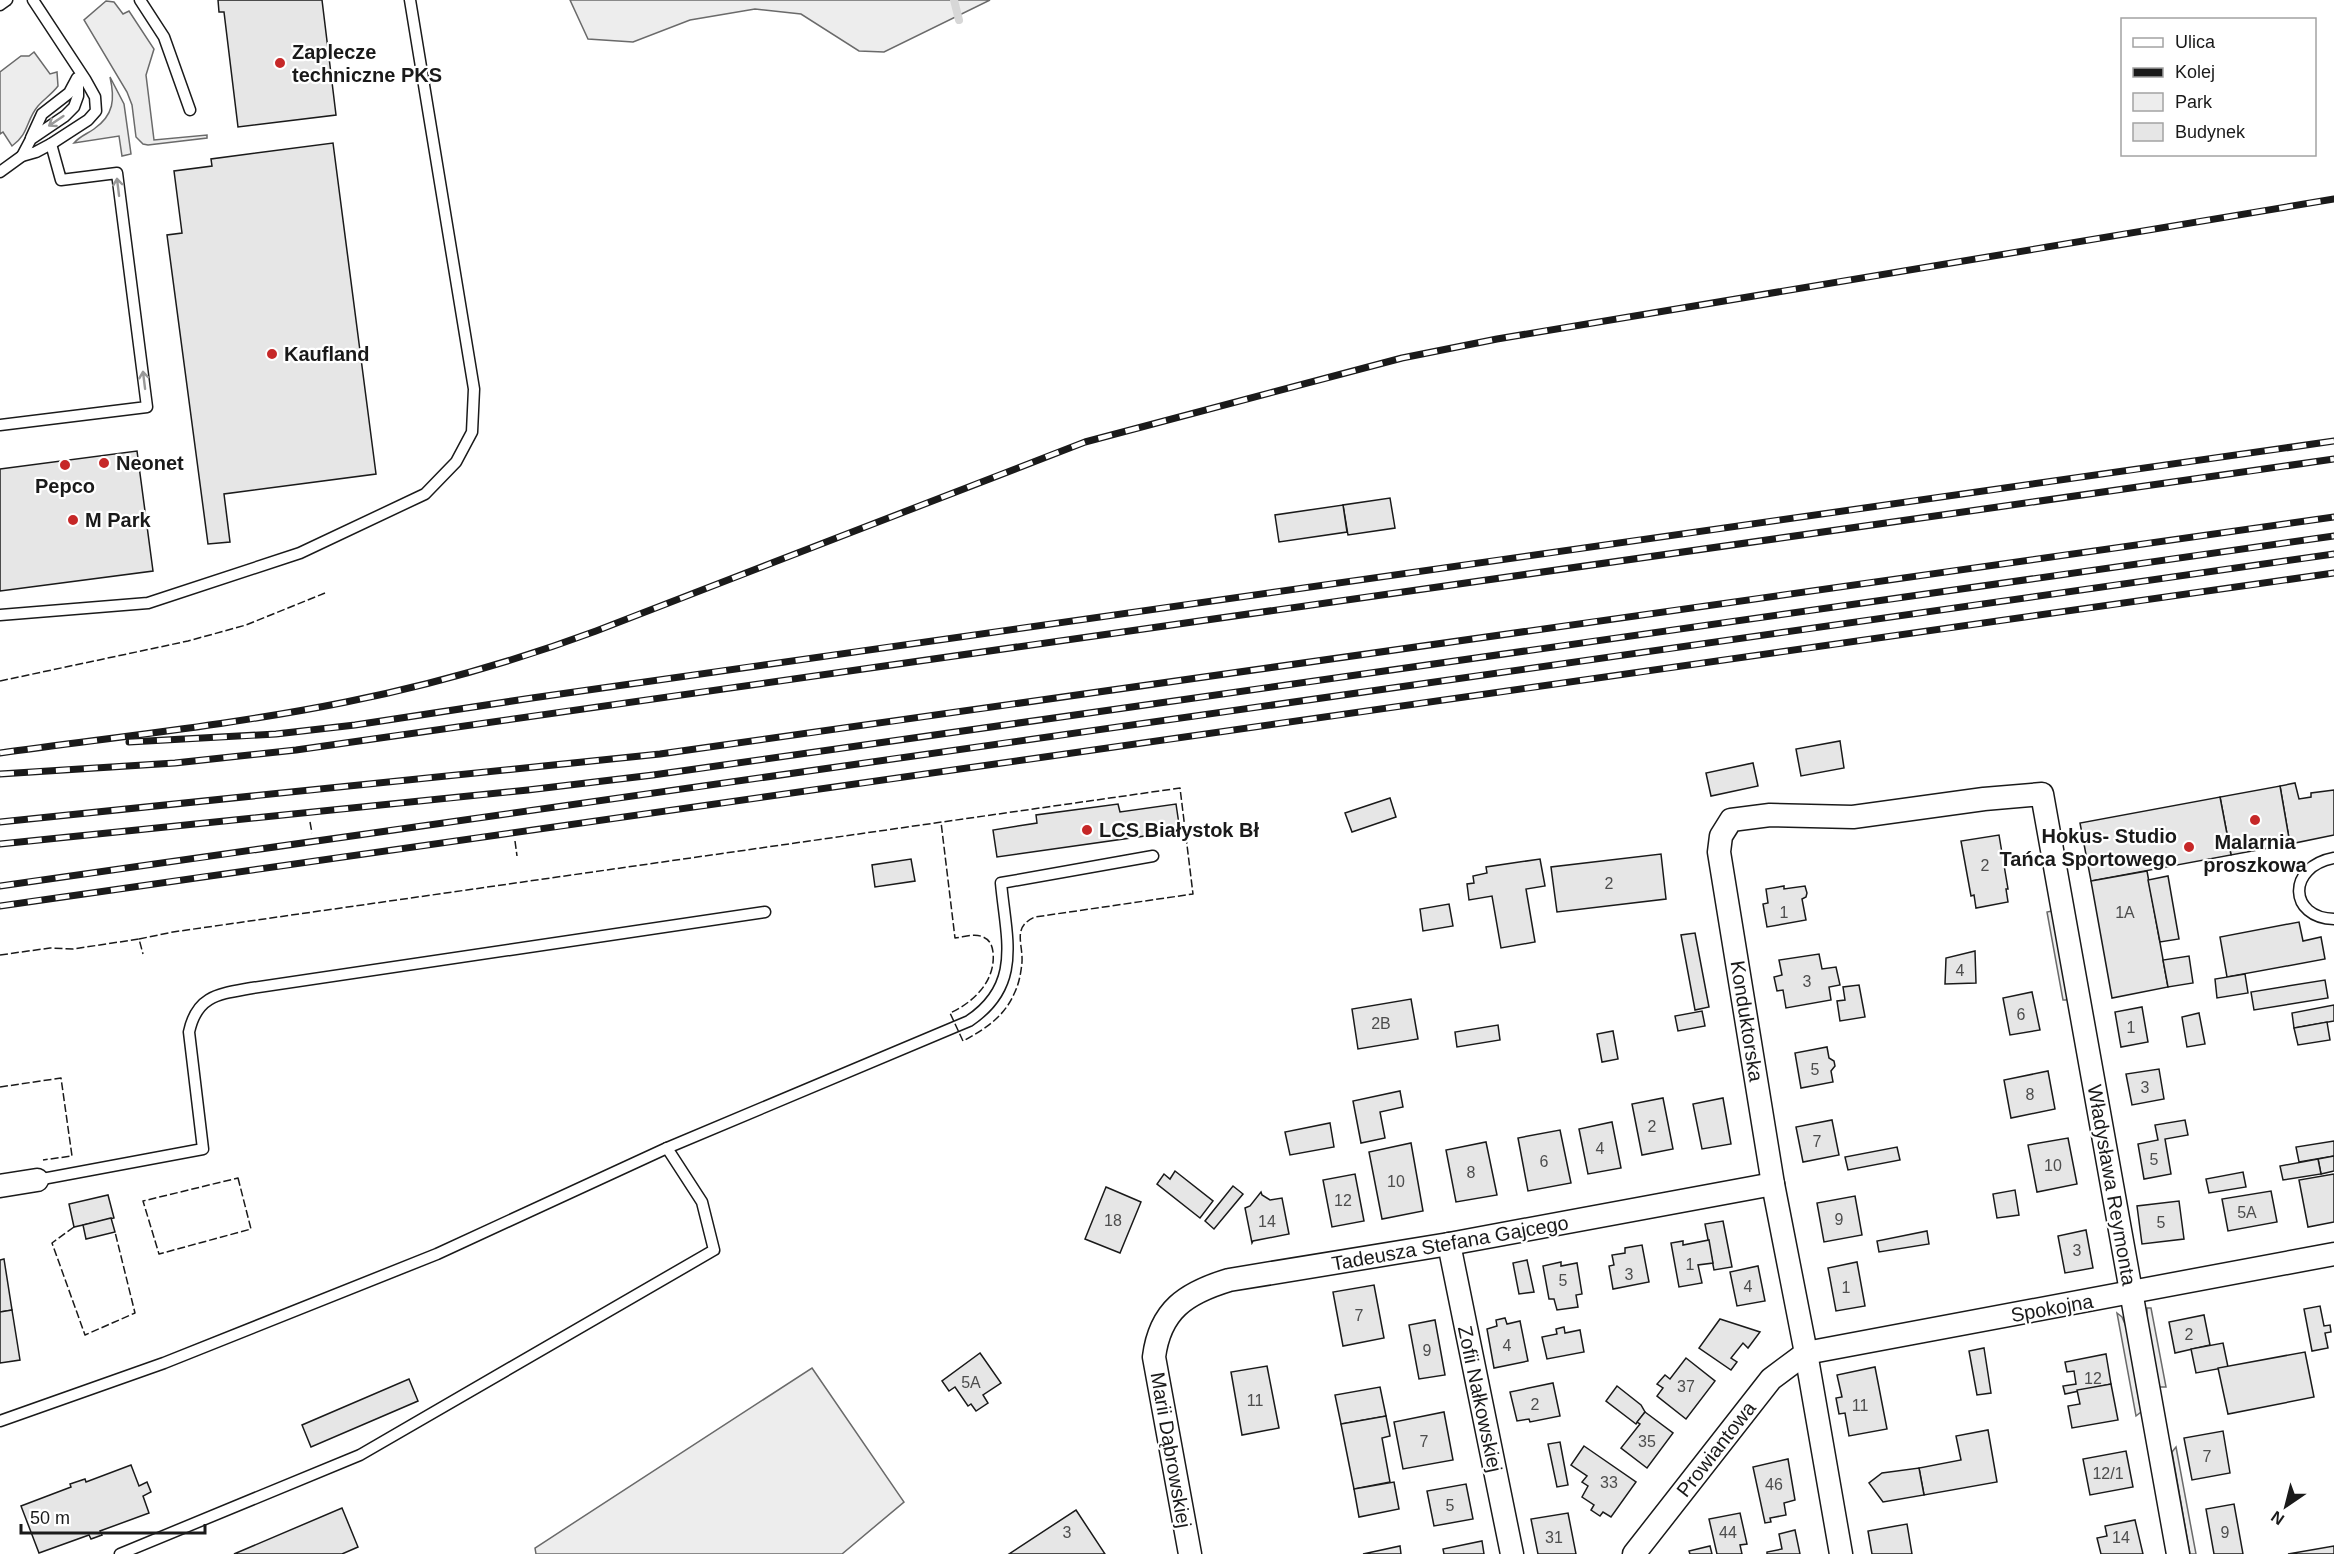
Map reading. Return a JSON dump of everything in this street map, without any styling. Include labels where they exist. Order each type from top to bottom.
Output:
[{"type":"street","name":"Konduktorska","points":[[1841,1554],[1806,1353],[1773,1184],[1719,852],[1721,836],[1731,820],[1770,815],[1852,817],[1984,799],[2042,794],[2046,816]]},
{"type":"street","name":"Władysława Reymonta","points":[[2046,816],[2178,1554]]},
{"type":"street","points":[[0,1186],[37,1180]]},
{"type":"street","name":"Tadeusza Stefana Gajcego","points":[[1155,1346],[1156,1338],[1166,1318],[1178,1305],[1209,1286],[1229,1280],[1449,1244],[1773,1184]]},
{"type":"street","name":"Zofii Nałkowskiej","points":[[1449,1244],[1512,1554]]},
{"type":"street","name":"Spokojna","points":[[1806,1353],[2334,1254]]},
{"type":"street","name":"Marii Dąbrowskiej","points":[[1155,1346],[1157,1376],[1190,1554]]},
{"type":"street","name":"Prowiantowa","points":[[1634,1554],[1771,1378],[1806,1353]]},
{"type":"lane","points":[[0,5],[7,0]]},
{"type":"lane","points":[[0,172],[22,156],[51,144],[88,120],[96,111],[95,97],[33,0]]},
{"type":"lane","points":[[140,0],[164,37],[190,110]]},
{"type":"lane","points":[[0,615],[148,603],[300,553],[425,494],[456,462],[472,432],[474,389],[410,0]]},
{"type":"lane","points":[[22,156],[31,139],[65,116],[74,107],[78,96],[78,80],[74,63]]},
{"type":"lane","points":[[0,425],[147,407],[117,173],[61,180],[51,144]]},
{"type":"lane","points":[[0,1421],[164,1363],[437,1254],[667,1148],[957,1027],[977,1016],[999,991],[1007,968],[1001,883],[1153,856]]},
{"type":"lane","points":[[2334,858],[2317,862],[2309,867],[2303,874],[2300,892],[2307,909],[2314,915],[2323,919],[2334,919]]},
{"type":"lane","points":[[37,1180],[203,1149],[189,1032],[193,1017],[201,1005],[215,996],[275,985],[765,912]]},
{"type":"lane","points":[[120,1554],[360,1455],[714,1250],[702,1202],[667,1148]]},
{"type":"green space","points":[[570,0],[990,0],[884,52],[859,51],[801,14],[755,9],[690,20],[633,42],[588,39]]},
{"type":"green space","points":[[106,1],[114,2],[123,14],[129,11],[154,49],[146,75],[154,140],[207,135],[207,138],[148,145],[143,144],[136,137],[132,105],[127,92],[84,20]]},
{"type":"green space","points":[[34,52],[50,74],[57,72],[58,86],[38,106],[22,137],[12,146],[3,132],[0,134],[0,72],[21,56],[29,56]]},
{"type":"green space","points":[[110,77],[124,104],[131,154],[122,156],[119,136],[74,143],[106,118],[112,99]]},
{"type":"green space","points":[[2052,911],[2068,997],[2066,1000],[2063,1000],[2047,912]]},
{"type":"green space","points":[[2147,1308],[2151,1308],[2166,1387],[2159,1387],[2147,1323]]},
{"type":"green space","points":[[2117,1313],[2122,1317],[2127,1329],[2141,1412],[2136,1416]]},
{"type":"green space","points":[[812,1368],[904,1502],[842,1554],[536,1554],[535,1548]]},
{"type":"green space","points":[[2176,1447],[2196,1554],[2190,1554],[2172,1452]]},
{"type":"building","name":"Zaplecze techniczne PKS","points":[[218,0],[322,0],[336,115],[238,127],[224,12],[219,12]]},
{"type":"building","name":"Kaufland","points":[[333,143],[376,474],[224,494],[230,542],[208,544],[167,235],[182,233],[174,171],[212,166],[211,159]]},
{"type":"building","name":"M Park","points":[[137,451],[153,571],[0,591],[0,469]]},
{"type":"building","points":[[1390,498],[1395,528],[1348,535],[1343,505]]},
{"type":"building","points":[[1343,505],[1347,532],[1279,542],[1275,515]]},
{"type":"building","points":[[1840,741],[1844,768],[1801,776],[1796,749]]},
{"type":"building","points":[[1753,763],[1758,786],[1711,796],[1706,773]]},
{"type":"building","points":[[2295,783],[2299,799],[2311,797],[2311,793],[2334,790],[2334,835],[2290,844],[2280,786]]},
{"type":"building","name":"Malarnia proszkowa","points":[[2280,786],[2290,844],[2231,855],[2220,797]]},
{"type":"building","points":[[2220,797],[2231,855],[2091,881],[2080,823]]},
{"type":"building","points":[[1390,798],[1396,817],[1352,832],[1345,813]]},
{"type":"building","name":"LCS Białystok Bł","points":[[1118,804],[1120,812],[1176,804],[1180,831],[997,857],[993,830],[1037,823],[1036,815]]},
{"type":"building","points":[[1999,835],[2008,902],[1976,908],[1974,895],[1971,896],[1961,841]]},
{"type":"building","points":[[1661,854],[1666,899],[1557,912],[1551,867]]},
{"type":"building","points":[[911,859],[915,881],[875,887],[872,865]]},
{"type":"building","points":[[1540,859],[1545,886],[1526,889],[1535,942],[1501,948],[1492,896],[1469,900],[1467,884],[1474,883],[1473,876],[1487,873],[1486,867]]},
{"type":"building","points":[[2147,871],[2168,987],[2112,998],[2091,881]]},
{"type":"building","points":[[2168,876],[2179,939],[2160,942],[2148,880]]},
{"type":"building","points":[[1784,886],[1784,889],[1805,886],[1807,893],[1802,899],[1806,920],[1767,927],[1763,904],[1768,903],[1766,889]]},
{"type":"building","points":[[1449,904],[1453,926],[1423,931],[1420,909]]},
{"type":"building","points":[[2299,922],[2303,941],[2321,937],[2325,959],[2227,977],[2220,937]]},
{"type":"building","points":[[1695,933],[1709,1007],[1695,1010],[1681,935]]},
{"type":"building","points":[[1975,951],[1976,983],[1945,984],[1946,958]]},
{"type":"building","points":[[1819,954],[1822,969],[1836,967],[1840,985],[1829,987],[1831,1000],[1786,1008],[1783,990],[1777,991],[1774,977],[1782,975],[1779,960]]},
{"type":"building","points":[[2189,956],[2193,983],[2168,987],[2163,960]]},
{"type":"building","points":[[2245,974],[2248,993],[2217,998],[2215,979]]},
{"type":"building","points":[[2325,980],[2328,998],[2254,1010],[2251,992]]},
{"type":"building","points":[[1859,985],[1865,1017],[1840,1021],[1837,1001],[1845,1000],[1843,987]]},
{"type":"building","points":[[2032,992],[2040,1030],[2010,1035],[2003,998]]},
{"type":"building","points":[[1411,999],[1418,1039],[1358,1049],[1352,1009]]},
{"type":"building","points":[[2334,1005],[2334,1021],[2294,1028],[2292,1013]]},
{"type":"building","points":[[2142,1007],[2148,1042],[2121,1047],[2115,1012]]},
{"type":"building","points":[[1702,1011],[1705,1026],[1678,1031],[1675,1016]]},
{"type":"building","points":[[2199,1013],[2205,1044],[2187,1047],[2182,1017]]},
{"type":"building","points":[[2327,1022],[2330,1040],[2298,1045],[2294,1028]]},
{"type":"building","points":[[1498,1025],[1500,1040],[1457,1047],[1455,1032]]},
{"type":"building","points":[[1613,1031],[1618,1059],[1602,1062],[1597,1034]]},
{"type":"building","points":[[1827,1047],[1829,1058],[1834,1061],[1835,1066],[1831,1071],[1833,1082],[1801,1088],[1795,1053]]},
{"type":"building","points":[[2159,1069],[2164,1099],[2132,1105],[2126,1074]]},
{"type":"building","points":[[2048,1071],[2055,1109],[2011,1118],[2004,1080]]},
{"type":"building","points":[[1400,1091],[1403,1107],[1380,1112],[1385,1138],[1361,1143],[1353,1101]]},
{"type":"building","points":[[1663,1098],[1673,1149],[1642,1155],[1632,1104]]},
{"type":"building","points":[[1723,1098],[1731,1144],[1702,1149],[1693,1104]]},
{"type":"building","points":[[1832,1120],[1839,1155],[1803,1162],[1796,1127]]},
{"type":"building","points":[[2185,1120],[2188,1135],[2165,1139],[2171,1174],[2144,1179],[2138,1144],[2158,1140],[2155,1125]]},
{"type":"building","points":[[1612,1122],[1621,1168],[1588,1174],[1579,1129]]},
{"type":"building","points":[[1330,1123],[1334,1147],[1290,1155],[1285,1132]]},
{"type":"building","points":[[1560,1130],[1571,1183],[1528,1191],[1518,1138]]},
{"type":"building","points":[[2068,1138],[2077,1184],[2037,1192],[2028,1145]]},
{"type":"building","points":[[2334,1141],[2334,1156],[2299,1162],[2296,1147]]},
{"type":"building","points":[[1486,1142],[1497,1195],[1456,1202],[1446,1150]]},
{"type":"building","points":[[1411,1143],[1423,1211],[1382,1219],[1369,1152]]},
{"type":"building","points":[[1897,1147],[1900,1160],[1848,1170],[1845,1157]]},
{"type":"building","points":[[2334,1156],[2334,1171],[2321,1174],[2318,1159]]},
{"type":"building","points":[[2318,1159],[2321,1174],[2283,1180],[2280,1166]]},
{"type":"building","points":[[1175,1171],[1213,1201],[1200,1218],[1157,1184],[1164,1174],[1170,1179]]},
{"type":"building","points":[[2243,1172],[2246,1187],[2209,1193],[2206,1179]]},
{"type":"building","points":[[1355,1174],[1364,1221],[1332,1227],[1323,1180]]},
{"type":"building","points":[[2334,1174],[2334,1222],[2308,1227],[2299,1180]]},
{"type":"building","points":[[1233,1186],[1243,1194],[1214,1229],[1205,1221]]},
{"type":"building","points":[[1106,1187],[1141,1202],[1120,1253],[1085,1239]]},
{"type":"building","points":[[2015,1190],[2019,1215],[1997,1218],[1993,1194]]},
{"type":"building","points":[[2271,1191],[2277,1222],[2228,1231],[2222,1199]]},
{"type":"building","points":[[1261,1192],[1270,1200],[1282,1198],[1289,1234],[1252,1243],[1245,1208],[1250,1206]]},
{"type":"building","points":[[108,1195],[114,1218],[74,1227],[69,1204]]},
{"type":"building","points":[[1855,1196],[1862,1235],[1824,1242],[1817,1203]]},
{"type":"building","points":[[2179,1201],[2184,1239],[2142,1244],[2137,1206]]},
{"type":"building","points":[[111,1218],[115,1232],[86,1239],[83,1225]]},
{"type":"building","points":[[1723,1221],[1732,1267],[1714,1270],[1705,1224]]},
{"type":"building","points":[[2086,1230],[2093,1268],[2065,1273],[2058,1236]]},
{"type":"building","points":[[1927,1231],[1929,1244],[1879,1252],[1877,1241]]},
{"type":"building","points":[[1709,1240],[1713,1263],[1698,1265],[1702,1283],[1679,1287],[1671,1243],[1683,1241],[1683,1245]]},
{"type":"building","points":[[1642,1245],[1649,1282],[1613,1289],[1609,1266],[1614,1265],[1612,1255],[1625,1253],[1625,1248]]},
{"type":"building","points":[[4,1259],[12,1310],[0,1312],[0,1260]]},
{"type":"building","points":[[1527,1260],[1534,1292],[1519,1294],[1513,1263]]},
{"type":"building","points":[[1561,1262],[1561,1266],[1577,1263],[1582,1294],[1576,1295],[1578,1307],[1557,1310],[1554,1299],[1549,1299],[1543,1266]]},
{"type":"building","points":[[1857,1262],[1865,1306],[1836,1311],[1828,1268]]},
{"type":"building","points":[[1758,1266],[1765,1301],[1737,1306],[1730,1272]]},
{"type":"building","points":[[1374,1285],[1384,1338],[1343,1346],[1333,1292]]},
{"type":"building","points":[[2320,1306],[2324,1326],[2330,1325],[2331,1332],[2325,1333],[2328,1348],[2312,1351],[2304,1309]]},
{"type":"building","points":[[12,1310],[20,1360],[0,1363],[0,1312]]},
{"type":"building","points":[[2204,1315],[2210,1345],[2175,1353],[2169,1322]]},
{"type":"building","points":[[1505,1318],[1507,1324],[1520,1321],[1528,1361],[1494,1368],[1487,1329],[1497,1326],[1496,1320]]},
{"type":"building","points":[[1720,1319],[1760,1332],[1748,1348],[1743,1343],[1731,1358],[1737,1362],[1731,1370],[1699,1348]]},
{"type":"building","points":[[1435,1320],[1445,1375],[1419,1379],[1409,1325]]},
{"type":"building","points":[[1564,1327],[1565,1333],[1580,1330],[1584,1352],[1547,1359],[1542,1337],[1557,1334],[1556,1329]]},
{"type":"building","points":[[2223,1343],[2228,1367],[2196,1373],[2191,1349]]},
{"type":"building","points":[[1984,1348],[1991,1393],[1977,1395],[1969,1351]]},
{"type":"building","points":[[2305,1352],[2314,1397],[2228,1414],[2218,1368]]},
{"type":"building","points":[[980,1353],[1001,1383],[983,1395],[988,1403],[976,1411],[971,1404],[968,1406],[955,1387],[949,1391],[942,1381]]},
{"type":"building","points":[[2106,1354],[2111,1384],[2065,1394],[2063,1386],[2076,1384],[2074,1371],[2067,1372],[2065,1362]]},
{"type":"building","points":[[1686,1358],[1715,1381],[1686,1419],[1657,1396],[1663,1388],[1657,1384],[1665,1375],[1670,1379]]},
{"type":"building","points":[[1267,1366],[1279,1428],[1242,1435],[1231,1372]]},
{"type":"building","points":[[1875,1367],[1887,1429],[1849,1436],[1845,1413],[1839,1414],[1836,1398],[1842,1397],[1837,1375]]},
{"type":"building","points":[[409,1379],[418,1401],[311,1447],[302,1425]]},
{"type":"building","points":[[1553,1383],[1560,1416],[1530,1422],[1529,1419],[1517,1421],[1510,1392]]},
{"type":"building","points":[[2111,1384],[2118,1420],[2072,1428],[2068,1406],[2080,1404],[2077,1390]]},
{"type":"building","points":[[1617,1386],[1641,1405],[1645,1412],[1636,1424],[1606,1401]]},
{"type":"building","points":[[1380,1387],[1386,1416],[1341,1424],[1335,1395]]},
{"type":"building","points":[[1444,1412],[1453,1460],[1403,1469],[1394,1422]]},
{"type":"building","points":[[1645,1412],[1673,1433],[1647,1468],[1621,1448],[1640,1424],[1637,1422]]},
{"type":"building","points":[[1386,1416],[1390,1436],[1382,1438],[1390,1482],[1354,1489],[1341,1424]]},
{"type":"building","points":[[1988,1430],[1997,1482],[1924,1495],[1919,1468],[1961,1460],[1956,1436]]},
{"type":"building","points":[[2223,1431],[2230,1473],[2192,1480],[2184,1438]]},
{"type":"building","points":[[1560,1442],[1568,1485],[1557,1487],[1548,1444]]},
{"type":"building","points":[[1584,1446],[1636,1482],[1611,1517],[1603,1512],[1600,1516],[1591,1510],[1594,1505],[1582,1497],[1588,1486],[1582,1482],[1587,1476],[1571,1465]]},
{"type":"building","points":[[2126,1451],[2133,1487],[2090,1495],[2083,1459]]},
{"type":"building","points":[[1788,1459],[1795,1500],[1784,1503],[1786,1515],[1770,1518],[1771,1522],[1765,1523],[1753,1467]]},
{"type":"building","points":[[131,1465],[139,1486],[147,1482],[151,1492],[143,1496],[149,1513],[100,1531],[102,1535],[91,1539],[89,1535],[39,1553],[21,1506],[71,1487],[70,1484],[85,1479],[86,1482]]},
{"type":"building","points":[[1919,1468],[1924,1495],[1883,1502],[1869,1483],[1882,1473]]},
{"type":"building","points":[[1394,1482],[1399,1509],[1359,1517],[1354,1489]]},
{"type":"building","points":[[1466,1484],[1473,1519],[1434,1526],[1427,1491]]},
{"type":"building","points":[[2234,1504],[2243,1554],[2214,1554],[2206,1509]]},
{"type":"building","points":[[342,1508],[358,1547],[342,1554],[234,1554]]},
{"type":"building","points":[[1076,1510],[1105,1554],[1009,1554]]},
{"type":"building","points":[[1568,1513],[1576,1554],[1538,1554],[1531,1519]]},
{"type":"building","points":[[1740,1513],[1747,1544],[1740,1545],[1742,1554],[1717,1554],[1709,1519]]},
{"type":"building","points":[[2135,1520],[2143,1554],[2101,1554],[2097,1538],[2107,1536],[2105,1526]]},
{"type":"building","points":[[1907,1524],[1912,1554],[1872,1554],[1868,1531]]},
{"type":"building","points":[[1795,1530],[1800,1554],[1767,1554],[1767,1552],[1782,1549],[1779,1534]]},
{"type":"building","points":[[1482,1541],[1484,1554],[1444,1554],[1443,1549]]},
{"type":"building","points":[[1400,1546],[1401,1554],[1363,1554]]},
{"type":"building","points":[[1710,1546],[1712,1554],[1690,1554],[1689,1551]]},
{"type":"building","points":[[2334,1546],[2334,1554],[2288,1554]]},
{"type":"waterway","points":[[954,0],[959,20]]},
{"type":"railway","points":[[0,753],[303,710],[410,688],[473,671],[596,631],[1085,442],[1402,358],[1497,339],[2334,199]]},
{"type":"railway","points":[[129,742],[276,734],[355,725],[2334,441]]},
{"type":"railway","points":[[0,774],[175,763],[296,750],[2334,459]]},
{"type":"railway","points":[[0,822],[660,754],[2334,517]]},
{"type":"railway","points":[[0,844],[653,775],[2334,536]]},
{"type":"railway","points":[[0,886],[2334,554]]},
{"type":"railway","points":[[0,906],[2334,573]]},
{"type":"fence","points":[[0,681],[188,641],[246,625],[325,593]]},
{"type":"fence","points":[[139,939],[173,932],[1180,788],[1193,894],[1035,917],[1028,921],[1021,931],[1021,970],[1010,1002],[993,1022],[963,1041],[950,1013],[967,1003],[982,989],[991,972],[993,952],[990,943],[983,937],[973,935],[955,938],[941,822]]},
{"type":"fence","points":[[310,822],[312,833]]},
{"type":"fence","points":[[515,841],[517,856]]},
{"type":"fence","points":[[0,955],[50,948],[73,949],[139,939],[143,954]]},
{"type":"fence","points":[[0,1087],[61,1078],[72,1156],[43,1160]]},
{"type":"fence","points":[[238,1178],[251,1229],[159,1254],[143,1201],[238,1178]]},
{"type":"fence","points":[[74,1227],[52,1243],[85,1335],[135,1313],[115,1232]]},
{"type":"place","name":"Zaplecze techniczne PKS","points":[[280,63]]},
{"type":"place","name":"Kaufland","points":[[272,354]]},
{"type":"place","name":"Neonet","points":[[104,463]]},
{"type":"place","name":"Pepco","points":[[65,465]]},
{"type":"place","name":"M Park","points":[[73,520]]},
{"type":"place","name":"Malarnia proszkowa","points":[[2255,820]]},
{"type":"place","name":"LCS Białystok Bł","points":[[1087,830]]},
{"type":"place","name":"Hokus- Studio Tańca Sportowego","points":[[2189,847]]}]
